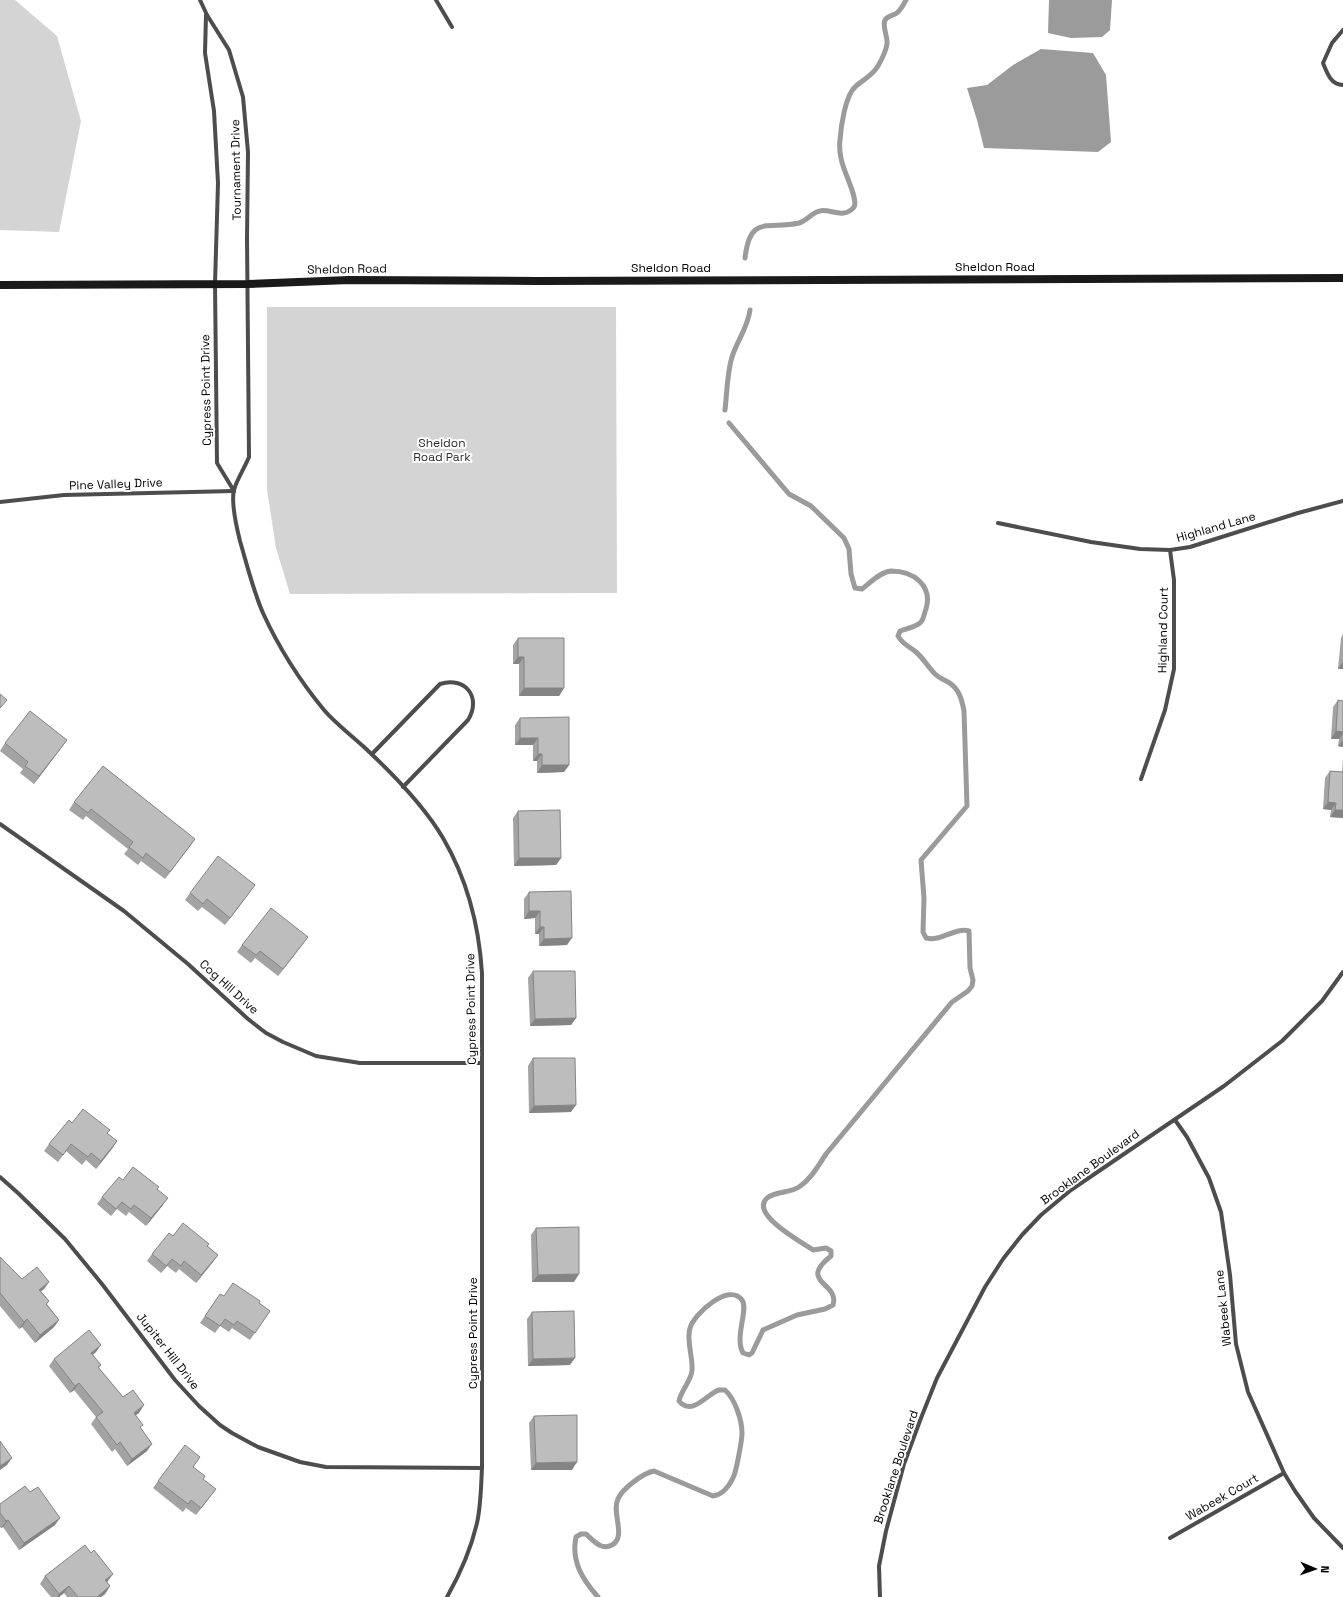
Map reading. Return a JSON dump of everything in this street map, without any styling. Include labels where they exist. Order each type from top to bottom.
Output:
[{"type":"main road","name":"Sheldon Road","points":[[0,285],[248,284],[349,280],[537,281],[1343,278]]},
{"type":"street","name":"Tournament Drive","points":[[200,0],[206,15],[229,50],[243,97],[248,152],[248,284]]},
{"type":"street","points":[[436,0],[452,27]]},
{"type":"street","name":"Tournament Drive","points":[[206,15],[205,53],[214,111],[218,183],[215,284]]},
{"type":"street","points":[[1343,30],[1332,44],[1323,63],[1329,78],[1340,85],[1343,85]]},
{"type":"street","name":"Cypress Point Drive","points":[[215,284],[217,463],[234,490]]},
{"type":"street","name":"Cypress Point Drive","points":[[248,284],[249,457],[234,490],[236,523],[247,568],[263,613],[284,653],[325,710],[372,754],[403,787],[423,810],[442,838],[464,882],[475,919],[481,952],[481,1497],[477,1523],[469,1550],[448,1597]]},
{"type":"street","name":"Pine Valley Drive","points":[[0,502],[64,496],[234,490]]},
{"type":"street","name":"Highland Lane","points":[[998,523],[1098,543],[1140,549],[1170,550],[1190,547],[1305,511],[1343,501]]},
{"type":"street","name":"Highland Court","points":[[1141,779],[1164,710],[1174,668],[1174,580],[1170,550]]},
{"type":"street","points":[[372,754],[440,684],[449,681],[459,683],[467,688],[472,696],[473,704],[472,713],[468,720],[403,787]]},
{"type":"street","name":"Cog Hill Drive","points":[[0,824],[124,911],[188,964],[248,1019],[266,1033],[283,1042],[316,1056],[360,1063],[482,1063]]},
{"type":"street","name":"Brooklane Boulevard","points":[[880,1597],[879,1566],[884,1538],[904,1464],[937,1378],[985,1287],[1003,1259],[1041,1215],[1071,1190],[1224,1086],[1282,1041],[1322,1001],[1343,972]]},
{"type":"street","name":"Wabeek Lane","points":[[1175,1120],[1187,1137],[1209,1178],[1221,1212],[1230,1274],[1236,1344],[1248,1392],[1284,1473],[1314,1518],[1343,1548]]},
{"type":"street","name":"Jupiter Hill Drive","points":[[0,1178],[18,1192],[65,1239],[102,1284],[175,1380],[199,1406],[232,1433],[258,1447],[300,1462],[326,1467],[482,1468]]},
{"type":"street","name":"Wabeek Court","points":[[1170,1538],[1284,1473]]},
{"type":"green space","points":[[0,0],[15,0],[57,36],[81,121],[59,232],[0,230]]},
{"type":"green space","name":"Sheldon Road Park","points":[[267,307],[616,307],[617,593],[290,594],[276,548],[267,490]]},
{"type":"shaded area","points":[[1049,0],[1112,0],[1110,30],[1102,37],[1071,38],[1048,33]]},
{"type":"shaded area","points":[[1041,49],[1093,53],[1106,75],[1111,142],[1098,152],[984,148],[967,88],[987,85],[1013,65]]},
{"type":"building","points":[[518,638],[564,638],[564,688],[524,688],[524,657],[518,657]]},
{"type":"building","points":[[0,694],[7,700],[0,708]]},
{"type":"building","points":[[1338,700],[1343,701],[1343,732],[1336,731]]},
{"type":"building","points":[[30,711],[67,740],[39,776],[25,766],[28,762],[5,743]]},
{"type":"building","points":[[569,717],[569,765],[542,765],[542,754],[538,754],[538,738],[520,738],[520,718]]},
{"type":"building","points":[[103,766],[195,839],[170,872],[146,853],[143,858],[129,847],[133,842],[91,809],[88,813],[74,802]]},
{"type":"building","points":[[1330,771],[1343,772],[1343,810],[1335,810],[1336,803],[1328,802]]},
{"type":"building","points":[[560,810],[561,858],[519,858],[518,811]]},
{"type":"building","points":[[218,856],[255,885],[230,918],[207,899],[203,904],[190,893]]},
{"type":"building","points":[[571,891],[572,938],[544,939],[544,927],[540,927],[540,911],[529,911],[529,892]]},
{"type":"building","points":[[271,908],[308,937],[283,969],[260,951],[256,955],[242,945]]},
{"type":"building","points":[[533,971],[575,971],[576,1018],[535,1019]]},
{"type":"building","points":[[533,1058],[575,1058],[576,1105],[534,1106]]},
{"type":"building","points":[[83,1109],[110,1130],[107,1133],[117,1141],[101,1161],[91,1153],[88,1157],[71,1144],[63,1155],[49,1144],[69,1120],[72,1123]]},
{"type":"building","points":[[133,1167],[159,1187],[157,1189],[168,1198],[151,1218],[134,1205],[131,1209],[122,1202],[116,1209],[102,1197],[119,1177],[123,1180]]},
{"type":"building","points":[[183,1223],[209,1244],[207,1246],[218,1255],[201,1275],[184,1261],[181,1266],[172,1259],[166,1266],[152,1254],[169,1233],[173,1236]]},
{"type":"building","points":[[579,1227],[579,1274],[538,1275],[536,1228]]},
{"type":"building","points":[[0,1257],[22,1279],[37,1267],[49,1282],[39,1290],[49,1301],[46,1304],[59,1320],[40,1335],[27,1319],[24,1322],[0,1293]]},
{"type":"building","points":[[233,1283],[260,1301],[259,1303],[270,1311],[255,1333],[237,1321],[234,1325],[225,1319],[220,1326],[205,1316],[220,1294],[224,1296]]},
{"type":"building","points":[[574,1311],[575,1358],[533,1359],[532,1312]]},
{"type":"building","points":[[89,1330],[101,1345],[91,1353],[101,1365],[98,1367],[123,1397],[133,1390],[144,1405],[134,1413],[143,1425],[140,1427],[152,1444],[132,1459],[120,1442],[117,1445],[96,1417],[103,1412],[79,1383],[75,1386],[54,1359]]},
{"type":"building","points":[[577,1415],[577,1462],[536,1463],[534,1416]]},
{"type":"building","points":[[0,1441],[12,1458],[0,1466]]},
{"type":"building","points":[[185,1445],[200,1457],[193,1467],[205,1476],[203,1479],[216,1489],[201,1508],[191,1500],[188,1504],[158,1481]]},
{"type":"building","points":[[25,1486],[30,1492],[38,1487],[60,1518],[24,1543],[8,1520],[6,1521],[0,1513],[0,1504]]},
{"type":"building","points":[[85,1545],[91,1553],[94,1550],[113,1574],[105,1580],[110,1586],[97,1597],[78,1597],[69,1586],[59,1594],[45,1576]]},
{"type":"waterway","points":[[745,258],[747,244],[751,235],[756,229],[799,223],[814,213],[824,210],[846,213],[854,207],[854,198],[842,163],[840,152],[841,134],[846,104],[852,90],[868,77],[878,66],[884,55],[887,44],[884,26],[885,20],[898,12],[906,0]]},
{"type":"waterway","points":[[725,410],[730,363],[747,322],[750,310]]},
{"type":"waterway","points":[[598,1597],[587,1583],[579,1569],[575,1554],[576,1537],[581,1534],[586,1534],[601,1546],[604,1547],[612,1545],[616,1541],[619,1530],[616,1504],[620,1495],[628,1486],[649,1472],[654,1471],[713,1496],[725,1490],[733,1478],[741,1442],[742,1428],[737,1410],[729,1394],[725,1390],[719,1390],[700,1403],[689,1406],[684,1405],[679,1401],[692,1374],[689,1333],[690,1328],[698,1315],[721,1297],[736,1295],[744,1304],[740,1339],[743,1353],[749,1355],[752,1353],[763,1330],[797,1315],[825,1309],[833,1305],[834,1297],[831,1291],[822,1282],[818,1272],[822,1265],[831,1256],[831,1251],[826,1248],[813,1250],[789,1235],[771,1220],[765,1212],[763,1205],[767,1198],[775,1194],[795,1189],[807,1180],[826,1154],[952,1002],[968,991],[972,986],[973,980],[970,968],[969,931],[958,931],[932,939],[926,938],[923,932],[924,898],[921,860],[967,806],[964,711],[959,695],[952,685],[937,675],[919,655],[898,636],[900,631],[916,626],[922,620],[926,609],[927,600],[927,593],[924,586],[914,577],[891,571],[879,576],[862,589],[855,588],[851,574],[849,549],[844,538],[811,506],[789,494],[729,423]]}]
